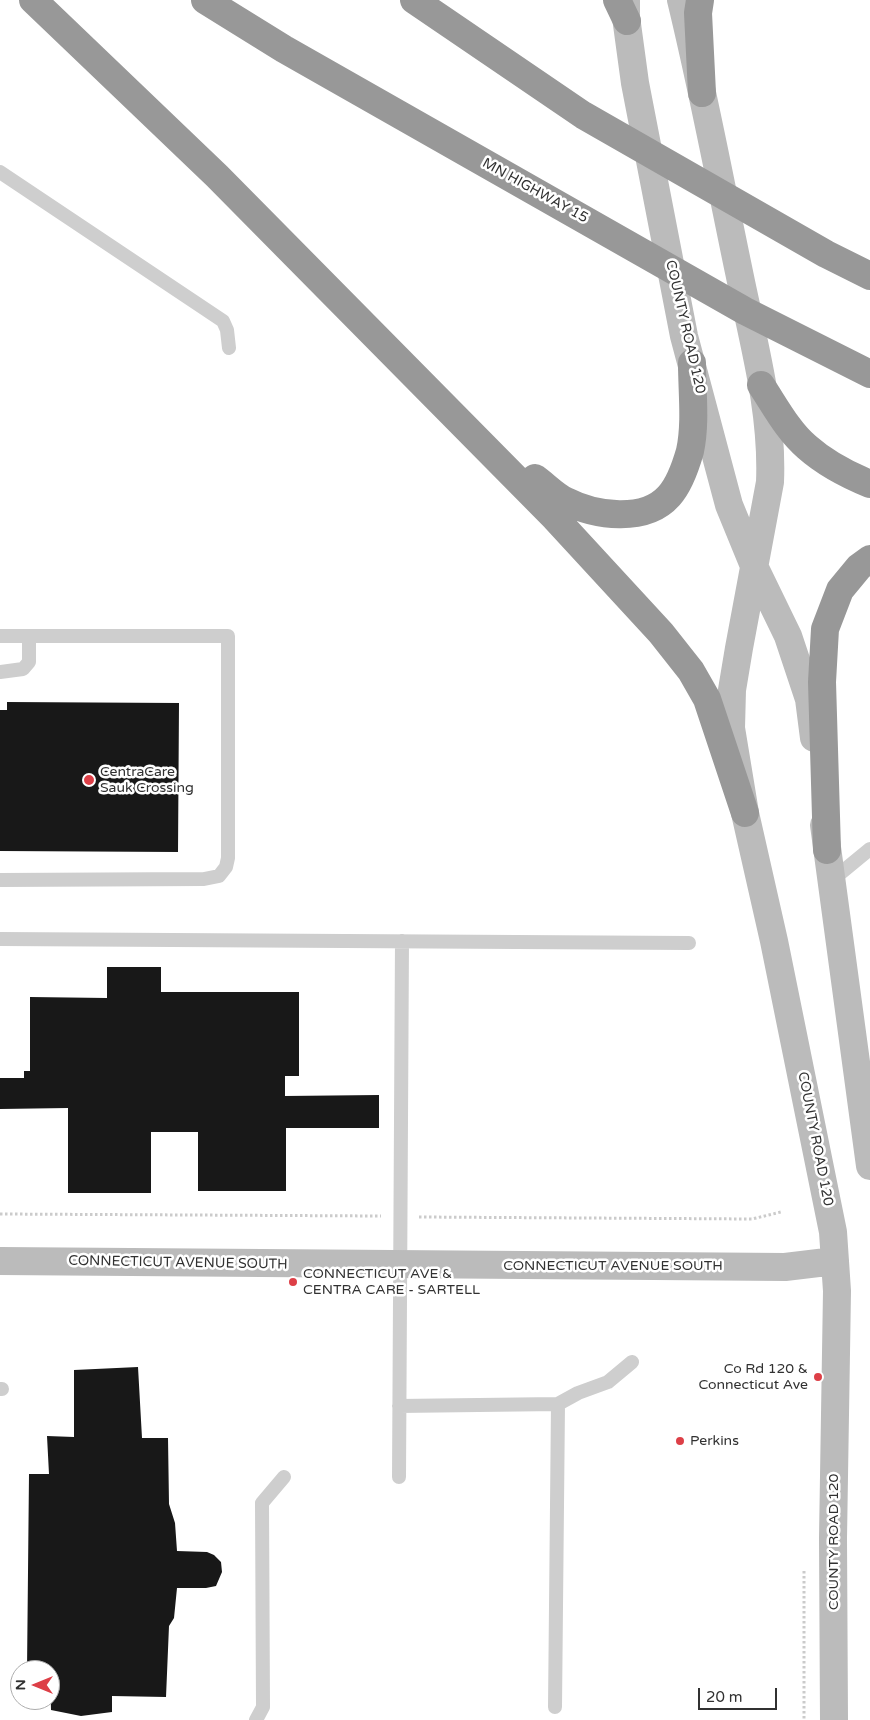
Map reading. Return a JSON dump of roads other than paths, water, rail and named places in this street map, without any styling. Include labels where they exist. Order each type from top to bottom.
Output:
[{"type":"highway","points":[[32,0],[217,176],[599,564],[661,633],[691,671],[707,699],[745,813]]},
{"type":"highway","name":"MN HIGHWAY 15","points":[[205,0],[284,49],[745,311],[870,374]]},
{"type":"highway","points":[[414,0],[583,115],[826,254],[870,276]]},
{"type":"highway","points":[[700,0],[698,13],[702,93]]},
{"type":"highway","points":[[460,422],[565,501],[590,510],[606,513],[625,514],[644,510],[658,505],[670,495],[690,451],[693,427],[692,364]]},
{"type":"highway","points":[[760,379],[787,424],[806,447],[836,467],[870,484]]},
{"type":"highway","points":[[827,850],[822,682],[825,629],[840,590],[859,567],[870,559]]},
{"type":"street","name":"COUNTY ROAD 120","points":[[681,0],[709,126],[768,421],[770,482],[739,648],[732,709],[734,756],[834,1232],[837,1290],[833,1538],[834,1720]]},
{"type":"street","name":"COUNTY ROAD 120","points":[[623,7],[634,83],[684,336],[729,505],[754,566],[788,636],[808,699],[870,1166]]},
{"type":"street","name":"CONNECTICUT AVENUE SOUTH","points":[[0,1261],[785,1268],[835,1261]]},
{"type":"lane","points":[[0,172],[223,321],[227,330],[229,348]]},
{"type":"lane","points":[[0,636],[228,636],[228,858],[226,867],[219,876],[204,879],[0,880]]},
{"type":"lane","points":[[0,672],[23,669],[28,662],[28,636]]},
{"type":"lane","points":[[831,881],[870,848]]},
{"type":"lane","points":[[0,939],[689,943]]},
{"type":"lane","points":[[399,1477],[398,1265],[402,941]]},
{"type":"lane","points":[[399,1406],[558,1404],[578,1393],[608,1382],[632,1362]]},
{"type":"lane","points":[[554,1707],[558,1404]]},
{"type":"lane","points":[[256,1720],[263,1707],[262,1503],[284,1476]]},
{"type":"place","name":"CentraCare Sauk Crossing","points":[[89,780]]},
{"type":"place","name":"CONNECTICUT AVE & CENTRA CARE - SARTELL","points":[[293,1282]]},
{"type":"place","name":"Co Rd 120 & Connecticut Ave","points":[[818,1377]]},
{"type":"place","name":"Perkins","points":[[680,1441]]}]
